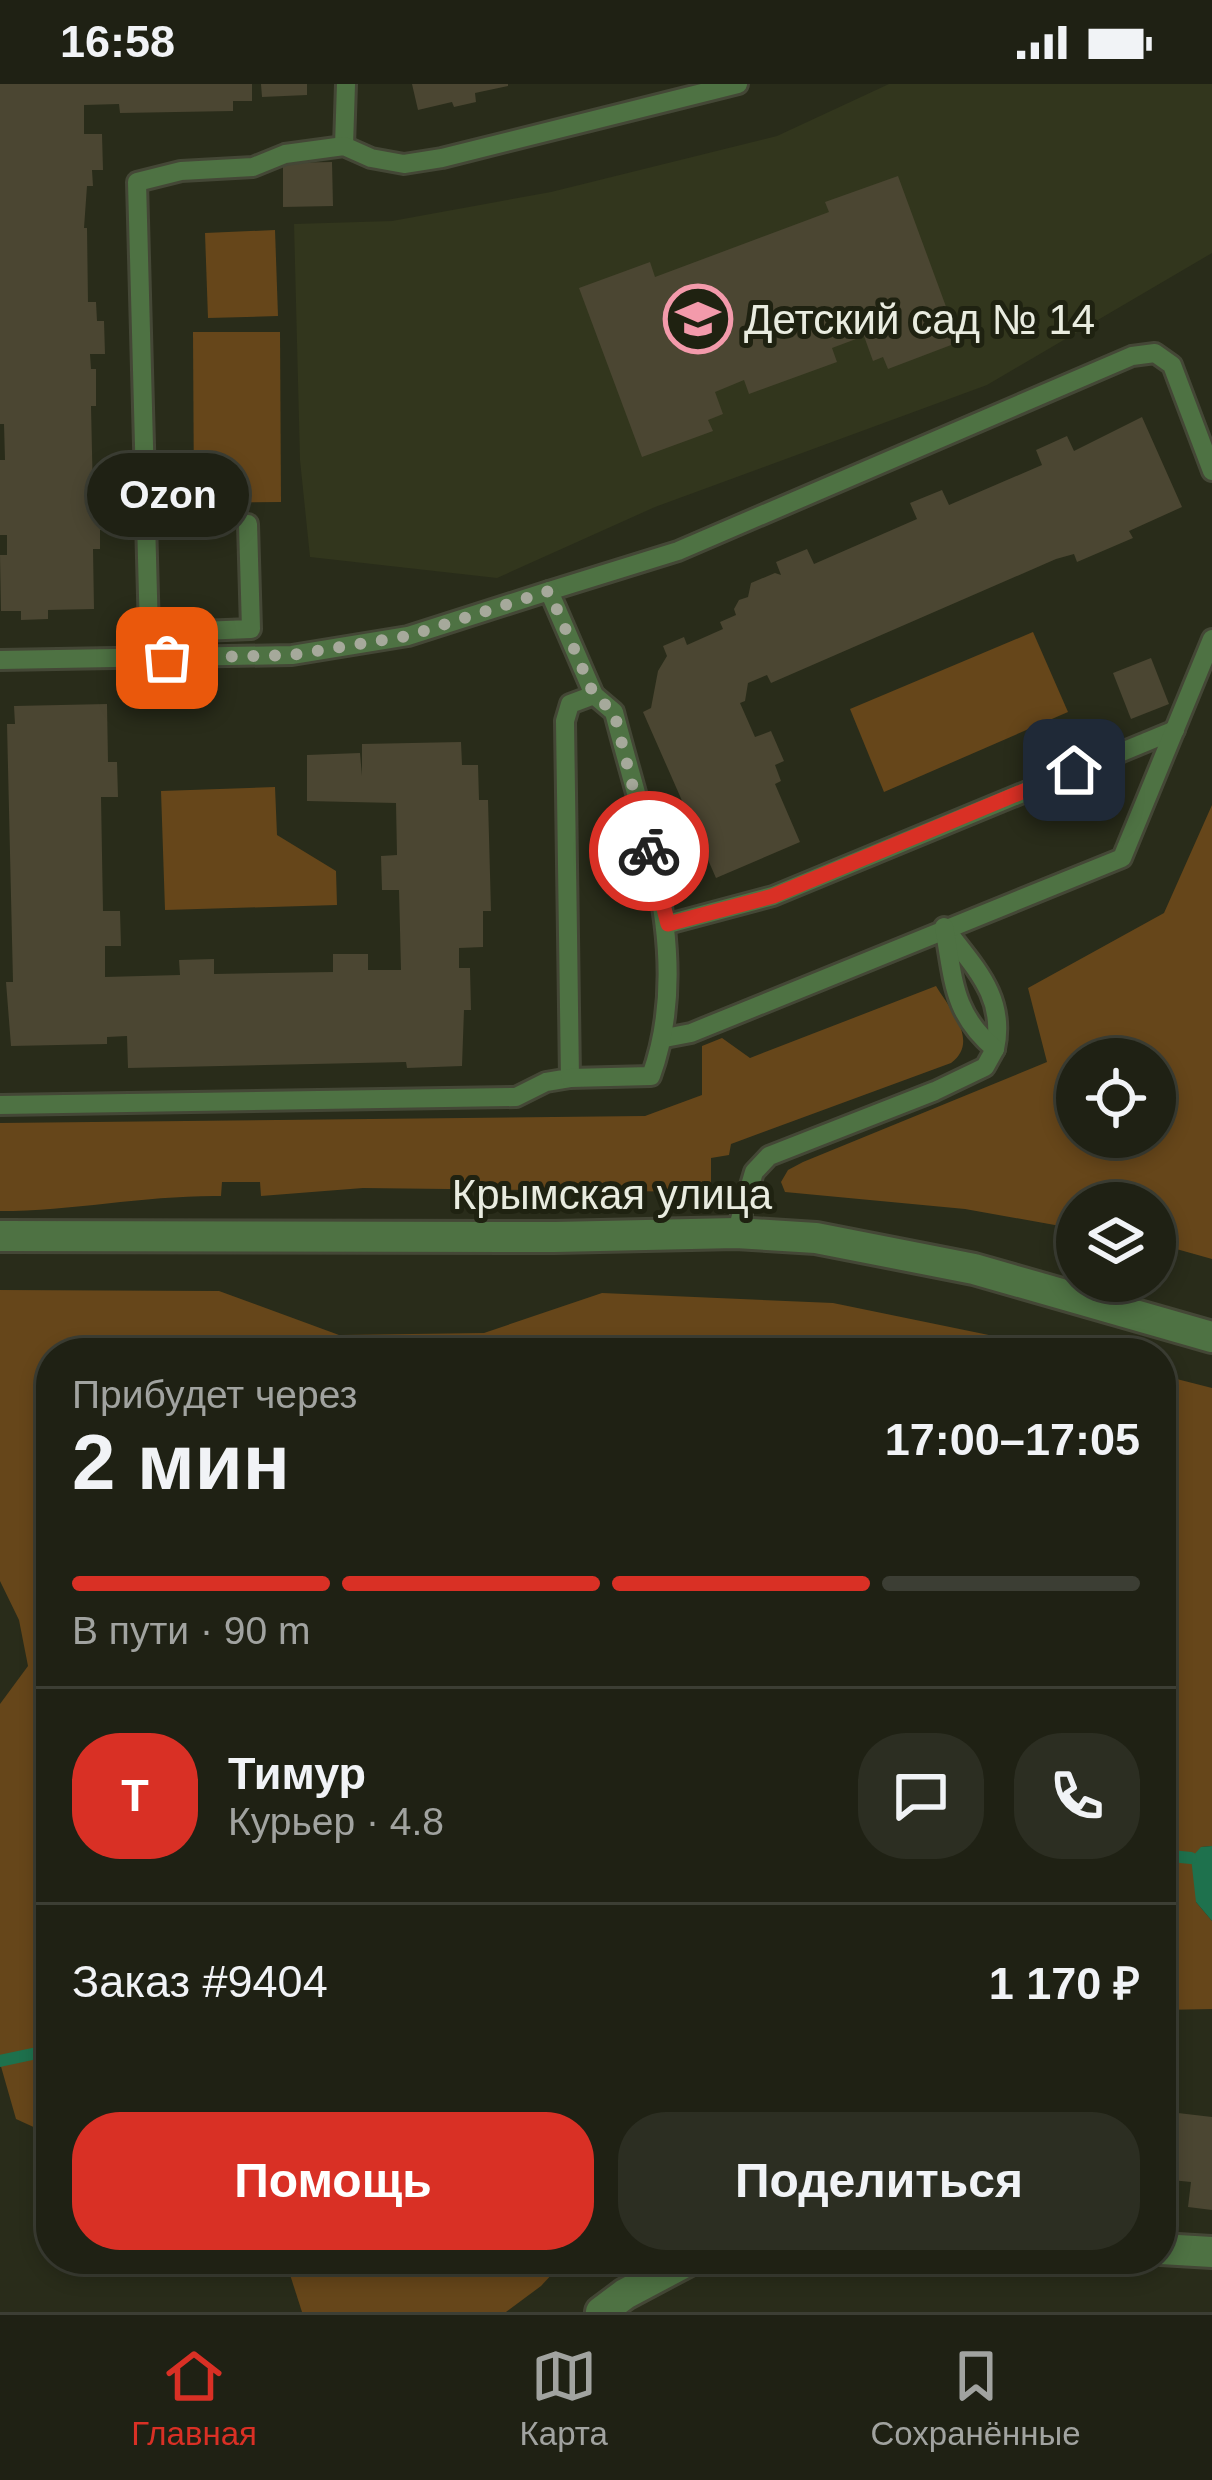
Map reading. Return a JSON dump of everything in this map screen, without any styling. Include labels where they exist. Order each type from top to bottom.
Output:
[{"type":"street","name":"Крымская улица","points":[[0,1236],[555,1237],[736,1232],[816,1238],[974,1269],[1212,1337]]},
{"type":"street","points":[[1176,2250],[1212,2252]]},
{"type":"street","points":[[601,2312],[663,2274]]},
{"type":"lane","points":[[344,146],[346,84]]},
{"type":"lane","points":[[248,524],[251,629],[149,633],[137,182],[181,171],[253,167],[285,154],[344,146],[371,158],[404,164],[442,158],[738,84]]},
{"type":"lane","points":[[0,659],[292,655],[408,636],[678,550],[1132,356],[1155,353],[1172,365],[1212,471]]},
{"type":"lane","points":[[0,1106],[516,1097],[547,1082],[570,1078],[651,1076],[665,1038],[668,924],[614,712],[594,695],[549,591]]},
{"type":"lane","points":[[665,1038],[691,1033],[1122,857],[1212,639]]},
{"type":"lane","points":[[570,1078],[565,722],[570,704],[594,695]]},
{"type":"lane","points":[[668,924],[773,896],[1175,730]]},
{"type":"lane","points":[[944,927],[957,995],[970,1028],[995,1049]]},
{"type":"lane","points":[[736,1232],[754,1172],[770,1156],[985,1067],[1001,1024],[985,981],[944,927]]},
{"type":"shaded area","name":"Детский сад № 14","points":[[889,84],[1212,84],[1212,253],[987,385],[655,507],[497,578],[310,557],[300,460],[294,224],[392,221],[551,192],[777,136]]},
{"type":"shaded area","points":[[275,230],[278,316],[208,318],[205,233]]},
{"type":"shaded area","points":[[193,332],[280,332],[281,502],[194,503]]},
{"type":"shaded area","points":[[1033,632],[1068,712],[884,792],[850,709]]},
{"type":"shaded area","points":[[275,787],[277,835],[336,871],[337,905],[165,910],[161,791]]},
{"type":"shaded area","points":[[1212,805],[1212,1259],[1176,1249],[1176,1182],[1056,1182],[1056,1225],[965,1209],[785,1192],[781,1182],[788,1170],[803,1162],[1047,1062],[1028,988],[1164,913]]},
{"type":"shaded area","points":[[936,986],[963,1035],[959,1055],[951,1063],[731,1144],[729,1155],[711,1158],[711,1192],[363,1188],[261,1196],[260,1182],[222,1182],[221,1196],[0,1211],[0,1123],[645,1116],[702,1095],[702,1046],[722,1038],[750,1058]]},
{"type":"shaded area","points":[[0,1290],[219,1291],[339,1335],[484,1333],[602,1293],[833,1303],[1003,1338],[36,1338],[36,2128],[16,2119],[0,2063],[0,1704],[28,1666],[19,1620],[0,1581]]},
{"type":"shaded area","points":[[1176,1379],[1212,1388],[1212,1846],[1201,1847],[1196,1902],[1212,1921],[1212,2009],[1176,2010]]},
{"type":"shaded area","points":[[1212,1846],[1212,1921],[1196,1902],[1191,1858],[1201,1847]]},
{"type":"shaded area","points":[[290,2274],[552,2274],[506,2312],[302,2312]]},
{"type":"building","points":[[0,84],[252,84],[252,101],[233,101],[233,111],[120,113],[119,104],[84,105],[84,134],[102,134],[103,170],[92,170],[84,228],[88,302],[96,302],[97,321],[104,321],[105,354],[90,354],[91,369],[96,369],[96,406],[91,406],[93,497],[109,497],[109,530],[100,530],[100,549],[93,549],[94,609],[48,610],[48,619],[21,620],[21,611],[1,611],[0,555],[7,555],[7,535],[0,535],[0,460],[5,460],[4,424],[0,424]]},
{"type":"building","points":[[261,84],[307,84],[307,95],[262,97]]},
{"type":"building","points":[[412,84],[508,86],[475,93],[476,102],[418,110]]},
{"type":"building","points":[[332,162],[333,206],[283,207],[283,163]]},
{"type":"building","points":[[898,176],[959,342],[888,369],[883,357],[873,361],[864,336],[832,348],[837,362],[749,394],[744,380],[715,392],[723,414],[708,420],[713,431],[642,457],[579,288],[650,262],[655,277],[829,212],[825,202]]},
{"type":"building","points":[[1142,417],[1182,507],[1129,531],[1133,538],[1077,562],[1074,554],[1056,559],[771,683],[767,675],[748,683],[745,701],[740,703],[755,737],[771,731],[784,761],[775,765],[781,781],[775,784],[800,842],[716,878],[643,712],[651,708],[658,671],[667,656],[663,646],[684,637],[687,645],[723,629],[720,622],[736,615],[734,609],[748,597],[751,583],[781,575],[776,562],[807,549],[814,564],[917,519],[910,503],[942,490],[949,505],[1042,465],[1036,450],[1067,436],[1074,451]]},
{"type":"building","points":[[1151,658],[1169,704],[1131,719],[1113,673]]},
{"type":"building","points":[[107,704],[108,762],[117,762],[118,797],[101,797],[103,911],[120,911],[121,946],[105,946],[105,977],[180,975],[179,960],[214,959],[214,974],[333,972],[333,954],[368,954],[368,970],[401,970],[399,890],[382,890],[381,856],[397,855],[396,803],[307,801],[307,755],[360,753],[362,776],[362,744],[461,742],[462,765],[478,765],[479,800],[488,800],[491,911],[483,911],[483,947],[459,948],[459,968],[470,968],[471,1010],[464,1010],[462,1066],[407,1068],[406,1062],[128,1068],[127,1036],[107,1037],[107,1044],[11,1046],[6,982],[13,982],[7,724],[15,724],[14,706]]},
{"type":"building","points":[[1176,2113],[1212,2117],[1212,2210],[1188,2207],[1191,2182],[1176,2180]]},
{"type":"waterway","points":[[1176,1856],[1191,1858]]},
{"type":"waterway","points":[[0,2061],[36,2053]]},
{"type":"way so far","points":[[167,658],[292,655],[408,636],[549,591],[594,695],[614,712],[649,851]]},
{"type":"place","name":"Детский сад № 14","points":[[698,319]]},
{"type":"place","name":"Ozon","points":[[167,658]]},
{"type":"route","points":[[649,851],[668,924],[773,896],[1074,770]]}]
